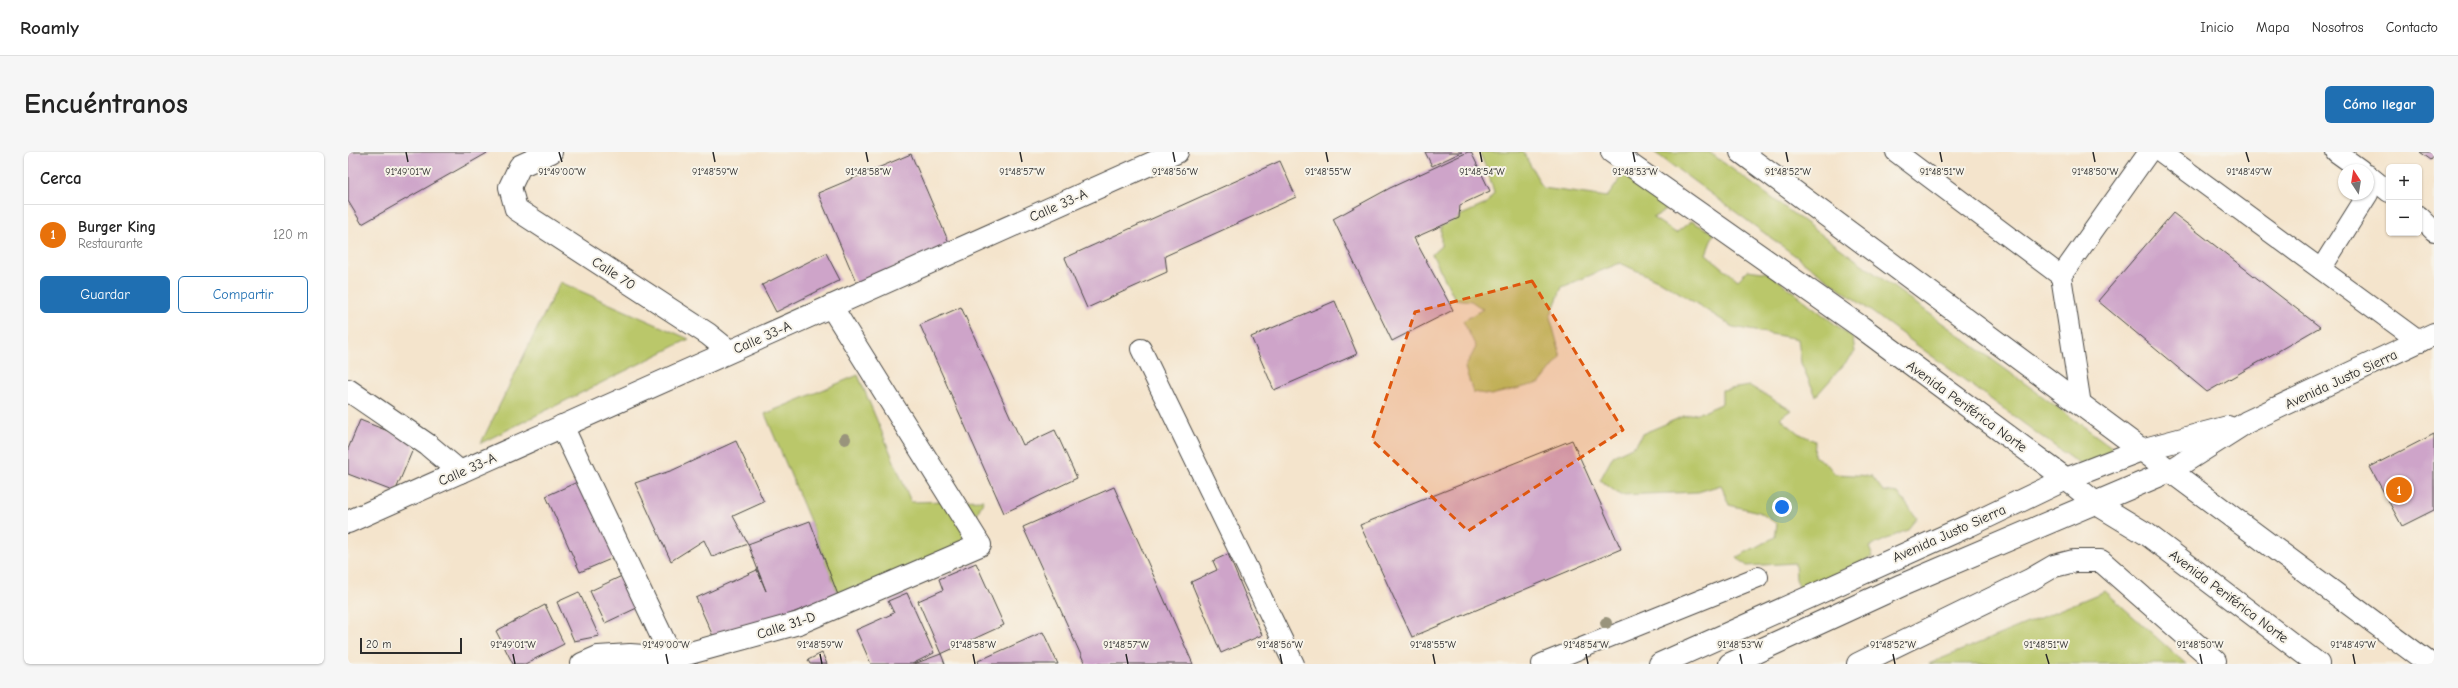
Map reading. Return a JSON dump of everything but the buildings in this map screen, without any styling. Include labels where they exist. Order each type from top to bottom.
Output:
[{"type":"street","name":"Calle 70","points":[[551,152],[520,166],[510,187],[516,209],[708,334],[729,351]]},
{"type":"street","name":"Calle 33-A","points":[[348,522],[1177,152]]},
{"type":"street","name":"Avenida Periférica Norte","points":[[1612,152],[1861,327],[2066,479],[2097,504],[2148,535],[2318,664]]},
{"type":"street","points":[[1741,152],[2430,664]]},
{"type":"street","name":"Calle 31-D","points":[[594,662],[630,655],[672,658],[799,623],[980,545],[831,306]]},
{"type":"street","name":"Avenida Justo Sierra","points":[[1730,664],[1902,585],[2097,504],[2170,471],[2246,422],[2427,338]]},
{"type":"street","points":[[348,390],[428,445],[460,472]]},
{"type":"street","name":"Avenida Justo Sierra","points":[[1660,664],[1970,525],[2066,479],[2141,450],[2246,422]]},
{"type":"street","points":[[562,426],[672,658]]},
{"type":"street","points":[[1858,664],[2030,580],[2054,566],[2074,561],[2101,561],[2215,660]]},
{"type":"lane","points":[[1896,152],[2061,276]]},
{"type":"lane","points":[[2081,405],[2061,276],[2149,152]]},
{"type":"lane","points":[[2161,152],[2321,269],[2427,338]]},
{"type":"lane","points":[[2336,152],[2350,164]]},
{"type":"lane","points":[[2321,269],[2362,200]]},
{"type":"lane","points":[[2422,219],[2434,231]]},
{"type":"lane","points":[[1141,349],[1294,664]]},
{"type":"lane","points":[[1542,664],[1758,577]]},
{"type":"highlighted area","points":[[1532,281],[1623,430],[1468,531],[1372,440],[1415,312]]},
{"type":"green space","points":[[1479,152],[1523,152],[1543,188],[1607,197],[1625,173],[1676,203],[1653,218],[1676,233],[1691,221],[1714,233],[1706,254],[1738,280],[1748,270],[1769,273],[1853,338],[1855,352],[1816,396],[1801,363],[1798,339],[1733,327],[1664,283],[1620,263],[1562,287],[1550,317],[1561,357],[1540,383],[1491,395],[1473,392],[1465,368],[1476,347],[1463,321],[1483,309],[1471,301],[1455,299],[1432,254],[1441,246],[1441,224],[1486,204],[1494,193],[1488,172]]},
{"type":"green space","points":[[1654,152],[1709,152],[2113,448],[2083,467]]},
{"type":"green space","points":[[560,282],[689,339],[481,443]]},
{"type":"green space","points":[[858,375],[911,502],[984,500],[960,547],[838,595],[810,521],[765,414]]},
{"type":"green space","points":[[1750,386],[1791,410],[1780,418],[1798,433],[1815,441],[1814,456],[1826,463],[1835,474],[1872,476],[1883,491],[1898,493],[1917,518],[1907,530],[1869,547],[1873,557],[1800,589],[1796,579],[1795,563],[1747,566],[1737,557],[1775,537],[1777,524],[1759,512],[1729,505],[1721,485],[1698,492],[1620,495],[1600,480],[1613,456],[1636,445],[1642,434],[1684,416],[1706,411],[1722,403],[1722,390]]},
{"type":"green space","points":[[2105,591],[2186,664],[1929,664],[1938,660]]},
{"type":"place","name":"Burger King","points":[[2399,490]]}]
